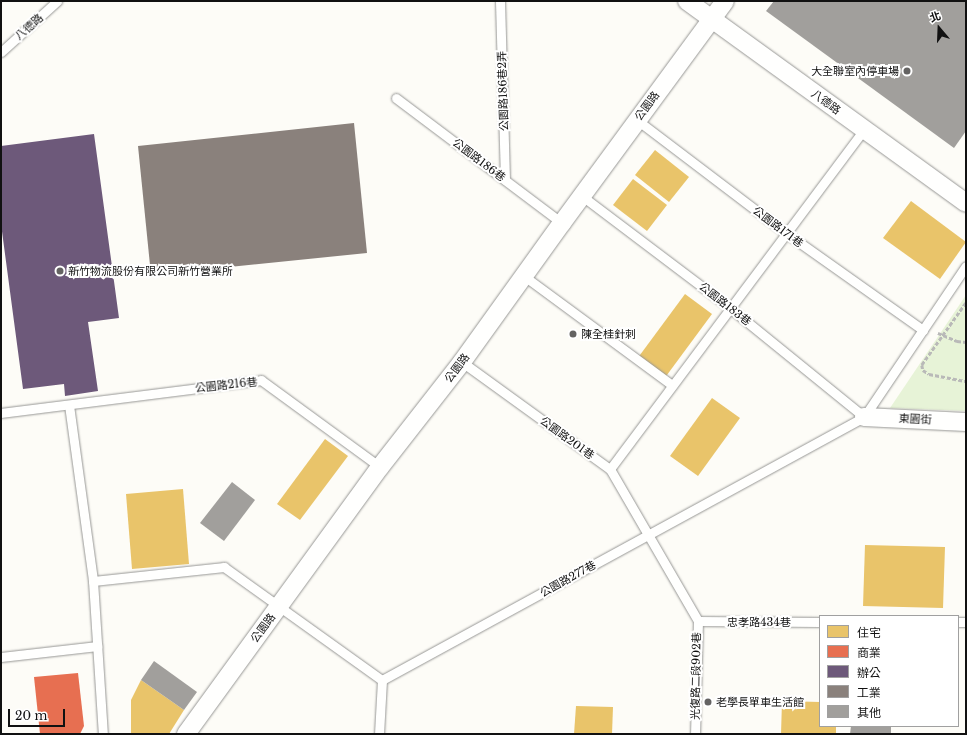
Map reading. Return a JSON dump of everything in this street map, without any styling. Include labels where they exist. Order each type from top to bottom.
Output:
[{"type":"street","name":"八德路","points":[[688,1],[966,203]]},
{"type":"street","name":"公園路","points":[[186,734],[380,467],[462,362],[725,1]]},
{"type":"street","name":"東園街","points":[[864,417],[966,422]]},
{"type":"lane","name":"八德路","points":[[1,52],[57,1]]},
{"type":"lane","name":"公園路186巷2弄","points":[[500,1],[505,180]]},
{"type":"lane","name":"公園路186巷","points":[[396,98],[562,223]]},
{"type":"lane","name":"公園路171巷","points":[[637,120],[786,233],[924,328]]},
{"type":"lane","points":[[610,469],[864,130]]},
{"type":"lane","name":"公園路183巷","points":[[582,196],[730,308],[864,417]]},
{"type":"lane","points":[[864,417],[966,266]]},
{"type":"lane","points":[[524,276],[672,385]]},
{"type":"lane","name":"公園路201巷","points":[[462,362],[610,469],[648,535]]},
{"type":"lane","name":"公園路216巷","points":[[1,413],[261,380],[380,467]]},
{"type":"lane","points":[[70,405],[93,582],[104,734]]},
{"type":"lane","name":"公園路277巷","points":[[382,680],[864,417]]},
{"type":"lane","name":"光復路二段902巷","points":[[648,535],[698,621],[695,734]]},
{"type":"lane","points":[[93,582],[224,567],[382,680],[379,734]]},
{"type":"lane","name":"忠孝路434巷","points":[[698,621],[819,622]]},
{"type":"lane","points":[[1,657],[97,646]]},
{"type":"path","points":[[966,303],[922,365],[923,370],[929,374],[966,381]]},
{"type":"path","points":[[924,328],[957,341],[966,342]]},
{"type":"green space","points":[[966,295],[966,411],[890,408]]},
{"type":"building: 住宅","points":[[655,150],[689,177],[669,202],[635,175]]},
{"type":"building: 住宅","points":[[633,179],[667,205],[647,231],[613,205]]},
{"type":"building: 住宅","points":[[911,201],[966,242],[940,279],[883,238]]},
{"type":"building: 住宅","points":[[685,294],[712,314],[664,379],[637,359]]},
{"type":"building: 住宅","points":[[712,398],[740,418],[698,476],[670,456]]},
{"type":"building: 住宅","points":[[325,439],[348,456],[300,520],[277,504]]},
{"type":"building: 住宅","points":[[183,489],[189,564],[132,569],[126,494]]},
{"type":"building: 住宅","points":[[865,545],[945,547],[943,608],[863,606]]},
{"type":"building: 住宅","points":[[141,680],[184,710],[169,734],[131,734],[131,700]]},
{"type":"building: 住宅","points":[[782,701],[819,702],[819,727],[836,727],[836,734],[781,734]]},
{"type":"building: 住宅","points":[[576,706],[613,707],[612,734],[574,734]]},
{"type":"building: 商業","points":[[78,673],[84,726],[80,734],[40,734],[34,677]]},
{"type":"building: 辦公","name":"新竹物流股份有限公司新竹營業所","points":[[94,134],[119,318],[88,322],[98,391],[65,396],[64,384],[23,389],[1,224],[1,146]]},
{"type":"building: 工業","points":[[354,123],[367,253],[151,275],[138,146]]},
{"type":"building: 其他","name":"大全聯室內停車場","points":[[774,1],[966,1],[966,131],[954,148],[766,11]]},
{"type":"building: 其他","points":[[232,482],[255,500],[224,541],[200,523]]},
{"type":"building: 其他","points":[[154,661],[197,692],[184,710],[141,680]]},
{"type":"building: 其他","points":[[851,727],[891,727],[891,734],[850,734]]},
{"type":"place","name":"大全聯室內停車場","points":[[907,71]]},
{"type":"place","name":"新竹物流股份有限公司新竹營業所","points":[[60,271]]},
{"type":"place","name":"陳全桂針刺","points":[[573,334]]},
{"type":"place","name":"老學長單車生活館","points":[[708,702]]}]
